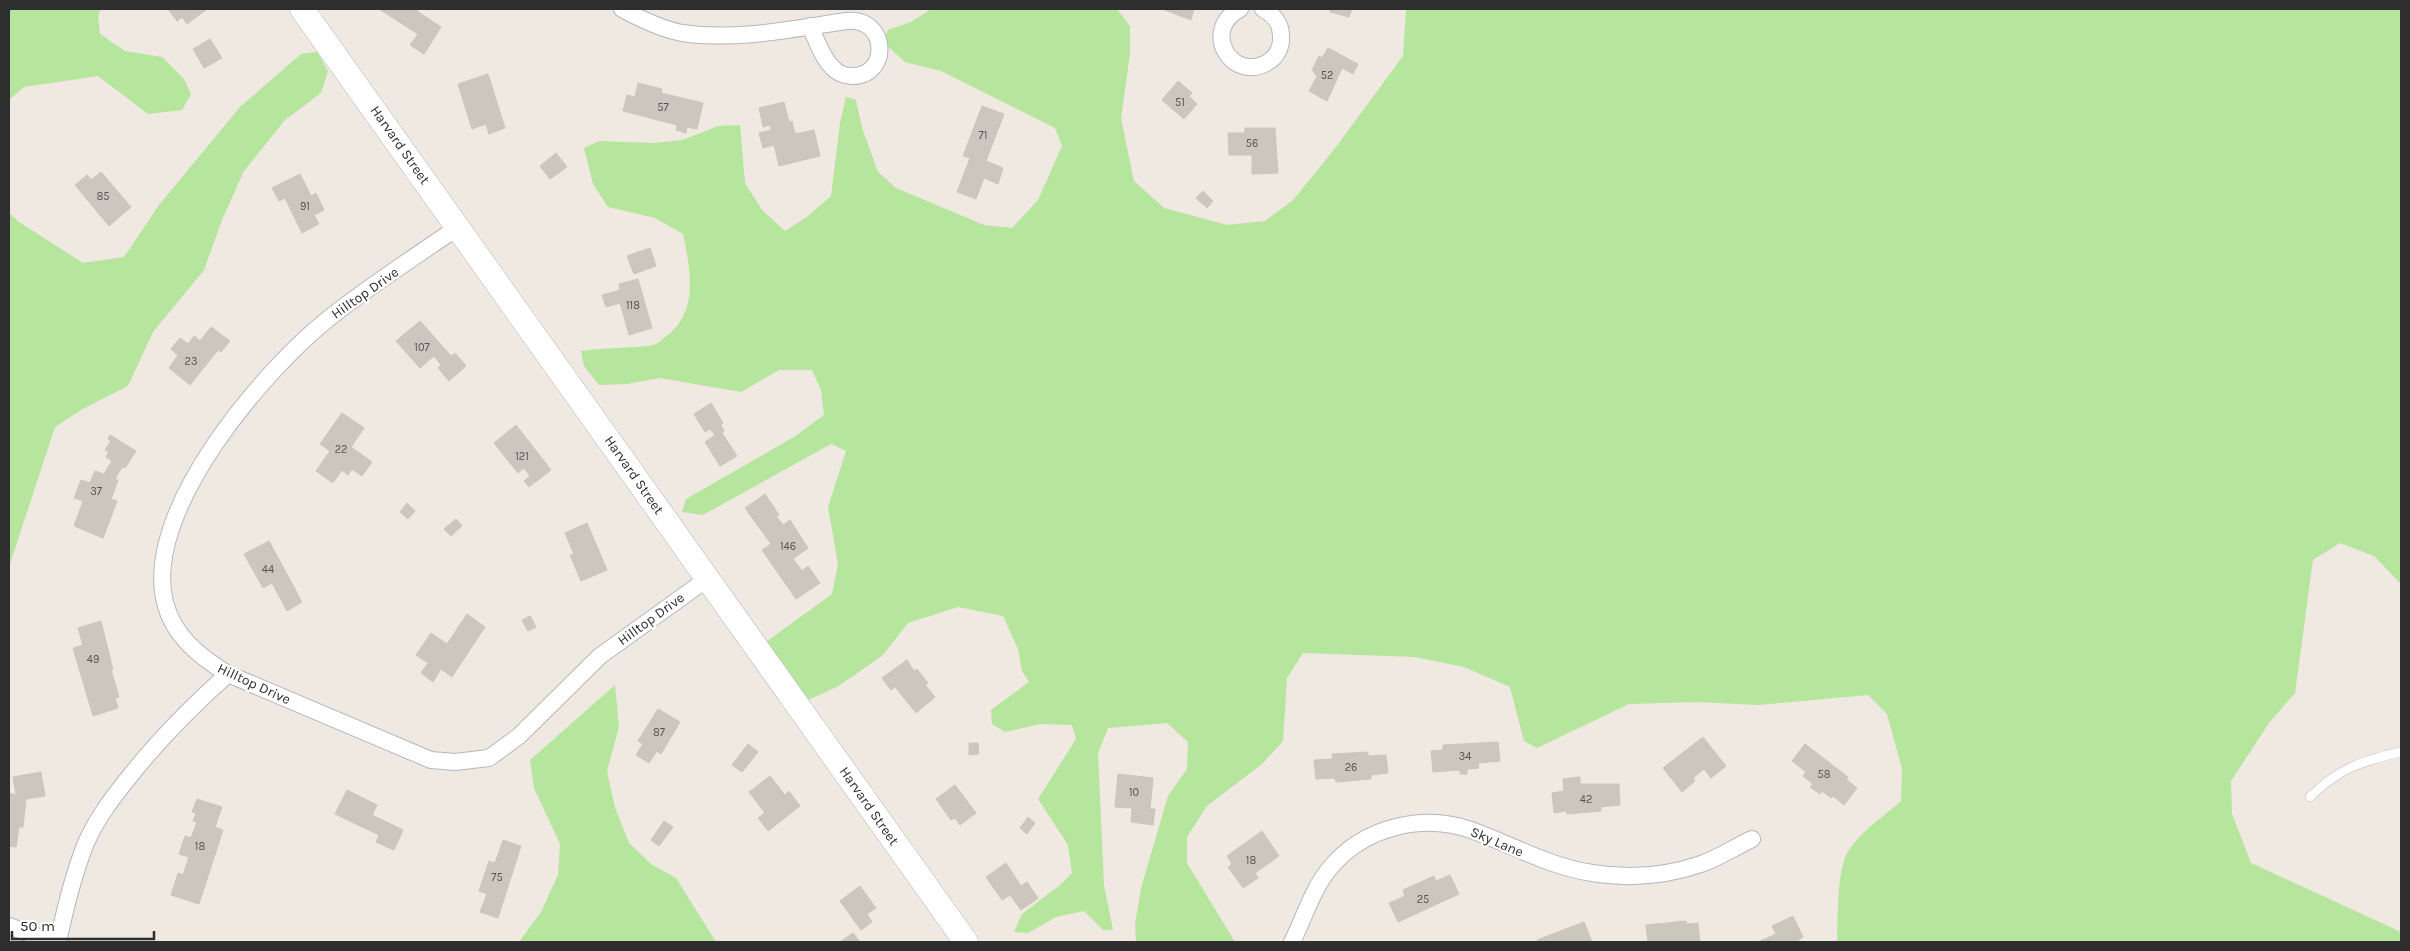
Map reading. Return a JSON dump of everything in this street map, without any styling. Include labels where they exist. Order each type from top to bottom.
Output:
[{"type":"main road","name":"Harvard Street","points":[[302,9],[966,942]]},
{"type":"street","points":[[622,9],[659,26],[681,33],[729,35],[810,26]]},
{"type":"street","points":[[1240,9],[1230,15],[1223,24],[1222,46],[1228,56],[1236,63],[1254,67],[1271,60],[1279,50],[1282,38],[1276,20],[1263,9]]},
{"type":"street","name":"Hilltop Drive","points":[[458,227],[328,319],[281,364],[246,402],[220,436],[198,473],[176,518],[168,543],[163,583],[165,602],[172,622],[188,643],[204,659],[228,674],[431,760],[455,762],[489,758],[520,736],[600,656],[708,578]]},
{"type":"street","points":[[58,942],[78,867],[87,842],[103,811],[153,747],[187,710],[228,674]]},
{"type":"street","name":"Sky Lane","points":[[1292,942],[1320,883],[1330,868],[1360,843],[1380,832],[1403,824],[1426,822],[1449,824],[1470,830],[1541,861],[1565,868],[1622,876],[1650,875],[1702,864],[1752,839]]},
{"type":"street","points":[[9,926],[52,942]]},
{"type":"lane","points":[[2310,797],[2336,774],[2356,763],[2401,752]]},
{"type":"green space","points":[[9,9],[101,9],[98,16],[100,34],[125,51],[162,57],[184,79],[191,94],[182,110],[148,114],[98,76],[24,87],[9,100]]},
{"type":"green space","points":[[931,9],[1117,9],[1130,26],[1130,54],[1121,118],[1134,181],[1164,208],[1227,225],[1265,221],[1293,200],[1333,151],[1403,56],[1406,9],[2401,9],[2401,584],[2374,556],[2340,543],[2313,560],[2295,693],[2269,723],[2231,781],[2232,814],[2251,863],[2401,932],[2401,942],[1837,942],[1839,888],[1845,858],[1854,843],[1901,801],[1902,769],[1887,714],[1868,695],[1759,705],[1697,702],[1629,704],[1537,748],[1524,741],[1510,687],[1464,667],[1415,657],[1303,653],[1287,678],[1283,741],[1262,764],[1207,806],[1187,837],[1187,863],[1235,942],[1136,942],[1135,924],[1141,888],[1168,796],[1187,769],[1188,742],[1167,723],[1108,728],[1098,753],[1104,885],[1113,930],[1103,930],[1084,911],[1056,917],[1028,933],[1014,932],[1022,914],[1060,885],[1072,873],[1068,845],[1038,799],[1076,739],[1072,725],[1040,724],[1005,732],[992,724],[991,710],[1029,682],[1022,671],[1018,649],[1003,616],[958,607],[908,623],[882,656],[837,687],[808,700],[766,642],[832,594],[838,564],[828,507],[846,451],[831,444],[703,515],[682,512],[686,499],[794,437],[824,415],[821,390],[812,370],[779,370],[741,392],[660,378],[627,384],[599,385],[584,366],[581,351],[645,346],[657,343],[679,324],[685,313],[690,287],[690,274],[683,234],[655,218],[608,207],[593,184],[584,148],[599,141],[654,143],[683,140],[718,126],[740,125],[745,183],[762,210],[785,231],[808,216],[831,196],[840,123],[846,97],[856,100],[862,128],[878,172],[896,188],[984,225],[1012,228],[1038,200],[1062,146],[1055,128],[941,71],[905,62],[883,42],[888,30],[911,22]]},
{"type":"green space","points":[[317,52],[328,71],[321,93],[285,120],[244,171],[222,220],[204,270],[153,332],[128,386],[81,410],[55,427],[9,567],[9,213],[19,222],[83,263],[124,257],[159,205],[240,107],[301,54]]},
{"type":"green space","points":[[615,685],[619,727],[607,771],[615,808],[629,843],[651,864],[676,878],[716,942],[519,942],[541,912],[558,875],[560,844],[534,788],[530,760]]},
{"type":"building","points":[[168,9],[207,9],[187,24],[182,17],[177,21]]},
{"type":"building","points":[[379,9],[419,9],[417,11],[441,27],[424,54],[410,45],[418,34]]},
{"type":"building","points":[[1162,9],[1194,9],[1191,20]]},
{"type":"building","points":[[1330,9],[1352,9],[1349,17],[1330,12]]},
{"type":"building","points":[[210,39],[222,58],[204,68],[193,49]]},
{"type":"building","points":[[1328,48],[1358,64],[1353,74],[1342,68],[1327,101],[1309,91],[1317,76],[1312,70],[1319,56],[1322,58]]},
{"type":"building","points":[[488,74],[505,128],[489,134],[486,124],[472,129],[458,84]]},
{"type":"building","points":[[1178,81],[1192,93],[1189,96],[1197,104],[1184,119],[1162,100]]},
{"type":"building","points":[[638,83],[662,89],[661,93],[703,103],[697,129],[687,127],[686,133],[676,130],[677,125],[623,111],[627,95],[635,97]]},
{"type":"building","points":[[784,102],[789,122],[792,121],[795,134],[814,130],[820,156],[779,166],[774,145],[763,148],[759,133],[771,130],[770,125],[763,127],[759,108]]},
{"type":"building","points":[[982,106],[1004,114],[986,161],[1003,168],[998,184],[984,178],[976,199],[957,192],[970,158],[963,156]]},
{"type":"building","points":[[1245,128],[1275,128],[1278,173],[1252,174],[1252,155],[1229,155],[1228,133],[1245,133]]},
{"type":"building","points":[[556,153],[567,167],[550,179],[540,166]]},
{"type":"building","points":[[101,172],[131,207],[109,226],[75,185],[87,175],[91,180]]},
{"type":"building","points":[[300,174],[311,196],[316,193],[324,210],[314,215],[319,224],[302,233],[285,198],[279,201],[272,188]]},
{"type":"building","points":[[1203,191],[1213,201],[1207,208],[1196,198]]},
{"type":"building","points":[[650,248],[656,266],[634,274],[627,256]]},
{"type":"building","points":[[638,279],[652,328],[629,335],[620,303],[606,307],[602,295],[620,290],[619,284]]},
{"type":"building","points":[[420,321],[451,356],[455,353],[466,366],[449,381],[438,368],[441,365],[434,356],[420,368],[396,341]]},
{"type":"building","points":[[211,327],[230,341],[221,352],[218,350],[190,385],[169,368],[178,355],[171,349],[180,338],[188,344],[194,336],[200,341]]},
{"type":"building","points":[[711,403],[723,423],[721,425],[724,431],[722,433],[737,456],[720,466],[705,442],[715,435],[710,429],[705,432],[694,414]]},
{"type":"building","points":[[342,413],[364,428],[351,447],[372,462],[362,476],[352,469],[348,475],[342,470],[333,483],[316,471],[330,451],[320,444]]},
{"type":"building","points":[[516,425],[551,470],[529,487],[524,481],[530,476],[524,468],[518,473],[494,443]]},
{"type":"building","points":[[110,435],[136,451],[125,468],[122,467],[115,479],[118,480],[111,499],[117,501],[103,538],[74,526],[83,501],[74,498],[81,480],[90,483],[95,471],[104,474],[112,461],[106,457],[109,452],[105,450],[111,441],[108,439]]},
{"type":"building","points":[[765,494],[779,515],[776,516],[783,525],[790,520],[808,548],[793,559],[802,571],[808,566],[820,583],[796,599],[762,550],[771,544],[745,508]]},
{"type":"building","points":[[407,503],[415,511],[408,519],[400,512]]},
{"type":"building","points":[[456,519],[462,526],[451,536],[444,529]]},
{"type":"building","points":[[587,523],[607,570],[581,581],[570,555],[574,554],[565,533]]},
{"type":"building","points":[[269,541],[302,602],[287,611],[272,583],[263,588],[244,554]]},
{"type":"building","points":[[467,614],[485,627],[452,677],[441,669],[433,682],[421,673],[428,663],[416,655],[431,633],[447,644]]},
{"type":"building","points":[[530,616],[536,627],[528,631],[522,620]]},
{"type":"building","points":[[101,621],[113,670],[111,670],[119,697],[115,698],[118,708],[93,716],[73,648],[83,645],[78,628]]},
{"type":"building","points":[[907,660],[914,671],[917,669],[928,683],[925,685],[935,697],[916,713],[895,687],[891,690],[882,678]]},
{"type":"building","points":[[658,709],[680,722],[661,754],[657,751],[649,763],[636,755],[643,744],[638,741]]},
{"type":"building","points":[[1703,737],[1726,766],[1711,778],[1704,769],[1693,778],[1695,781],[1682,792],[1663,768]]},
{"type":"building","points":[[1498,742],[1500,761],[1478,763],[1479,768],[1467,769],[1467,774],[1460,774],[1460,770],[1433,772],[1431,751],[1443,750],[1443,745]]},
{"type":"building","points":[[969,743],[978,743],[979,754],[969,755]]},
{"type":"building","points":[[748,744],[758,752],[742,772],[732,765]]},
{"type":"building","points":[[1805,744],[1848,777],[1846,779],[1857,788],[1844,805],[1833,796],[1831,798],[1822,791],[1820,794],[1810,787],[1813,784],[1803,776],[1806,772],[1792,761]]},
{"type":"building","points":[[1368,752],[1368,756],[1386,755],[1388,773],[1371,775],[1371,779],[1336,782],[1335,778],[1316,779],[1314,760],[1333,759],[1332,754]]},
{"type":"building","points":[[41,772],[45,796],[26,799],[23,827],[19,827],[16,847],[9,846],[9,793],[16,795],[13,777]]},
{"type":"building","points":[[1118,774],[1153,778],[1150,809],[1155,809],[1153,825],[1131,822],[1132,808],[1115,807]]},
{"type":"building","points":[[770,776],[785,795],[789,791],[800,806],[768,831],[758,818],[765,813],[749,792]]},
{"type":"building","points":[[1580,777],[1580,784],[1619,784],[1620,805],[1601,807],[1601,811],[1567,814],[1566,811],[1554,813],[1552,793],[1564,791],[1563,779]]},
{"type":"building","points":[[955,785],[976,813],[960,825],[955,818],[951,820],[936,799]]},
{"type":"building","points":[[347,790],[377,805],[372,815],[403,830],[394,850],[376,842],[379,835],[335,814]]},
{"type":"building","points":[[197,799],[222,807],[215,827],[223,830],[199,904],[171,895],[178,873],[183,875],[189,857],[179,854],[185,836],[191,838],[197,822],[193,821],[196,813],[192,812]]},
{"type":"building","points":[[1028,817],[1035,823],[1027,834],[1020,828]]},
{"type":"building","points":[[664,821],[673,827],[659,846],[651,840]]},
{"type":"building","points":[[1262,831],[1279,856],[1255,873],[1258,878],[1243,888],[1228,867],[1232,864],[1227,856]]},
{"type":"building","points":[[503,840],[521,846],[498,918],[480,912],[487,894],[479,891],[489,861],[495,863]]},
{"type":"building","points":[[1006,863],[1021,886],[1027,882],[1038,898],[1021,910],[1010,895],[1002,900],[986,877]]},
{"type":"building","points":[[1450,875],[1459,894],[1398,922],[1389,903],[1405,896],[1403,890],[1434,876],[1436,881]]},
{"type":"building","points":[[860,886],[876,908],[867,914],[872,922],[861,930],[840,901]]},
{"type":"building","points":[[1793,916],[1803,937],[1798,940],[1799,942],[1758,942],[1776,934],[1772,926]]},
{"type":"building","points":[[1686,921],[1687,924],[1698,923],[1700,942],[1648,942],[1646,925]]},
{"type":"building","points":[[1584,922],[1592,942],[1538,942],[1537,940]]},
{"type":"building","points":[[853,933],[860,942],[840,942]]}]
